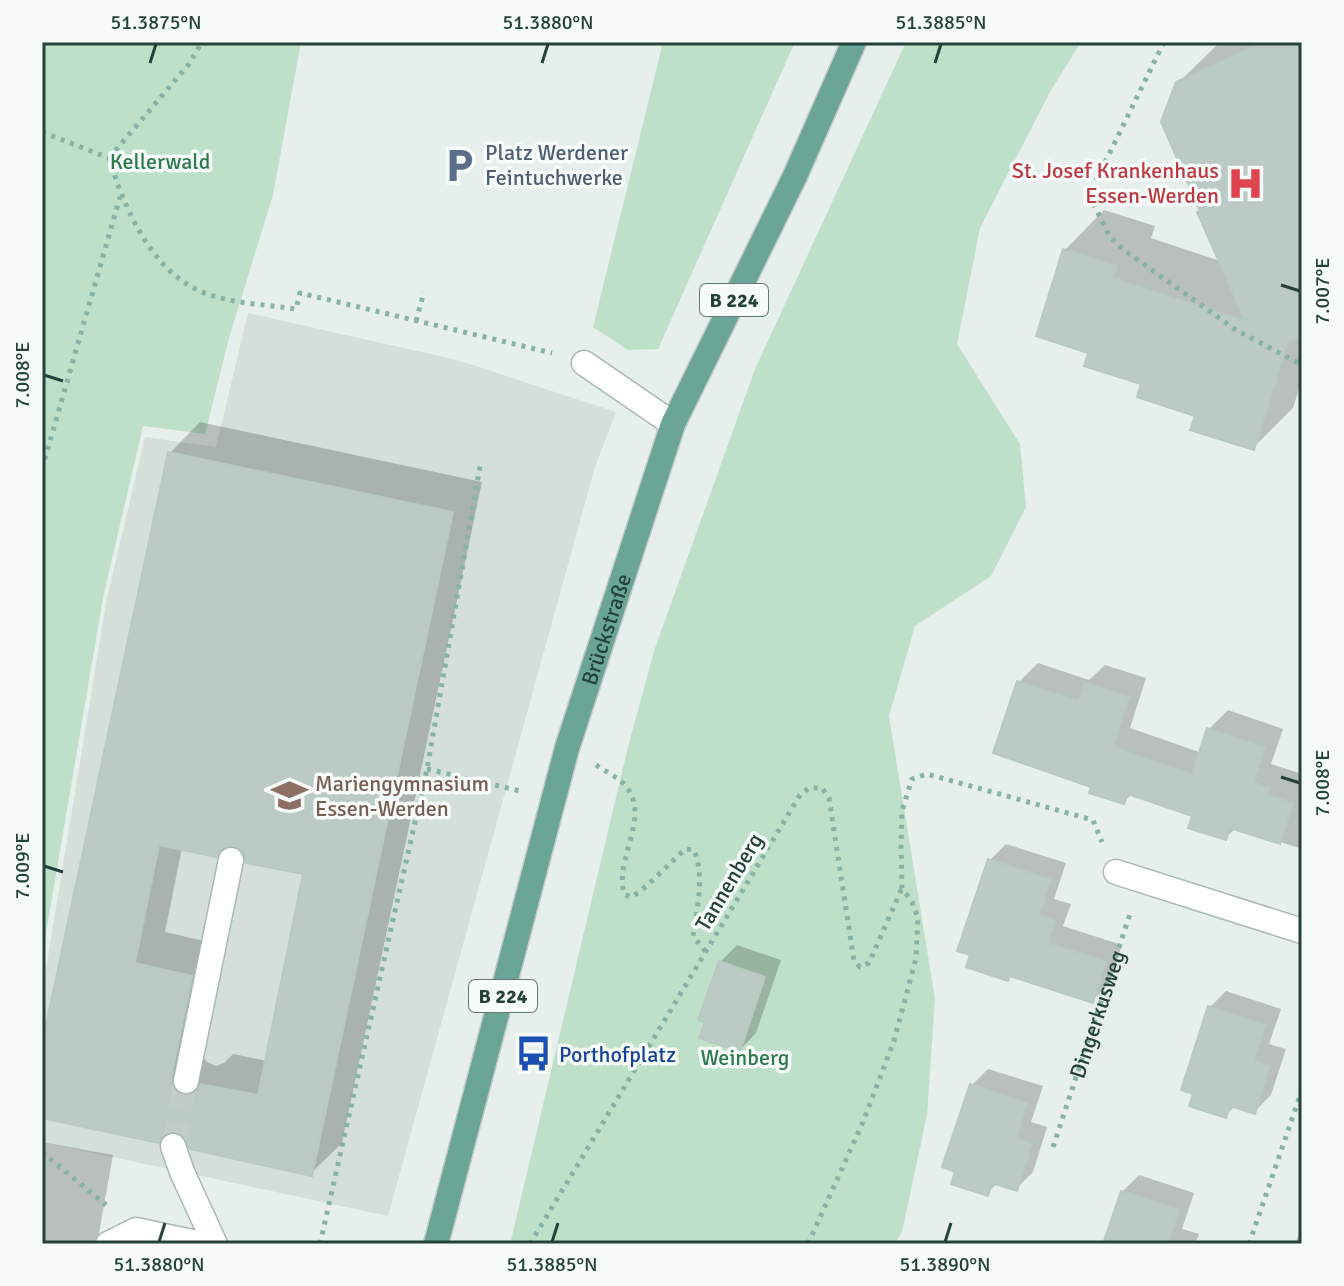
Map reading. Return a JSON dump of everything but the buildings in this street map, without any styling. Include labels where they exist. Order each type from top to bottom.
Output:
[{"type":"main road","name":"Brückstraße","points":[[436,1244],[567,748],[673,424],[795,176],[854,42]]},
{"type":"street","points":[[575,360],[673,424]]},
{"type":"street","points":[[186,1081],[231,860]]},
{"type":"street","points":[[1116,872],[1302,931]]},
{"type":"street","points":[[173,1146],[215,1244]]},
{"type":"street","points":[[108,1244],[136,1230],[201,1244]]},
{"type":"path","points":[[109,158],[189,64],[202,42]]},
{"type":"path","points":[[1164,42],[1089,195],[1110,237],[1124,250],[1236,330],[1302,365]]},
{"type":"path","points":[[42,132],[109,158]]},
{"type":"path","points":[[109,158],[121,196],[158,258],[178,280],[201,291],[227,300],[296,309],[300,293],[575,360]]},
{"type":"path","points":[[42,469],[121,196]]},
{"type":"path","points":[[416,321],[424,292]]},
{"type":"path","points":[[320,1244],[427,769],[481,461]]},
{"type":"path","points":[[427,769],[554,799]]},
{"type":"path","points":[[808,1244],[863,1122],[894,1041],[916,958],[918,918],[902,888],[902,811],[912,779],[927,774],[1093,820],[1116,872]]},
{"type":"path","points":[[621,781],[635,799],[637,811],[625,851],[624,894],[630,897],[637,895],[686,849],[694,850],[699,893],[693,936],[706,952]]},
{"type":"path","name":"Tannenberg","points":[[530,1244],[800,795],[809,788],[822,788],[829,798],[854,961],[860,967],[869,963],[902,888]]},
{"type":"path","name":"Dingerkusweg","points":[[1053,1147],[1141,879]]},
{"type":"path","points":[[1249,1244],[1302,1090]]},
{"type":"path","points":[[42,1152],[136,1230]]},
{"type":"shaded area","name":"Mariengymnasium Essen-Werden","points":[[248,313],[457,360],[616,412],[595,467],[388,1216],[42,1142],[42,993],[107,598],[145,437],[216,447]]},
{"type":"green space","name":"Kellerwald","points":[[42,42],[301,42],[273,195],[229,338],[205,434],[143,426],[103,598],[42,957]]},
{"type":"green space","points":[[663,42],[795,42],[658,349],[628,350],[593,327]]},
{"type":"green space","name":"Weinberg","points":[[906,42],[1081,42],[1050,92],[980,228],[957,344],[1020,444],[1026,507],[991,576],[915,626],[889,716],[935,999],[927,1115],[902,1232],[895,1244],[510,1244],[627,751],[654,651],[755,369]]},
{"type":"tunnel","points":[[173,1146],[186,1081]]},
{"type":"place","name":"Platz Werdener Feintuchwerke","points":[[459,165]]},
{"type":"place","name":"St. Josef Krankenhaus Essen-Werden","points":[[1245,183]]},
{"type":"place","name":"Mariengymnasium Essen-Werden","points":[[289,796]]},
{"type":"place","name":"Porthofplatz","points":[[533,1054]]}]
